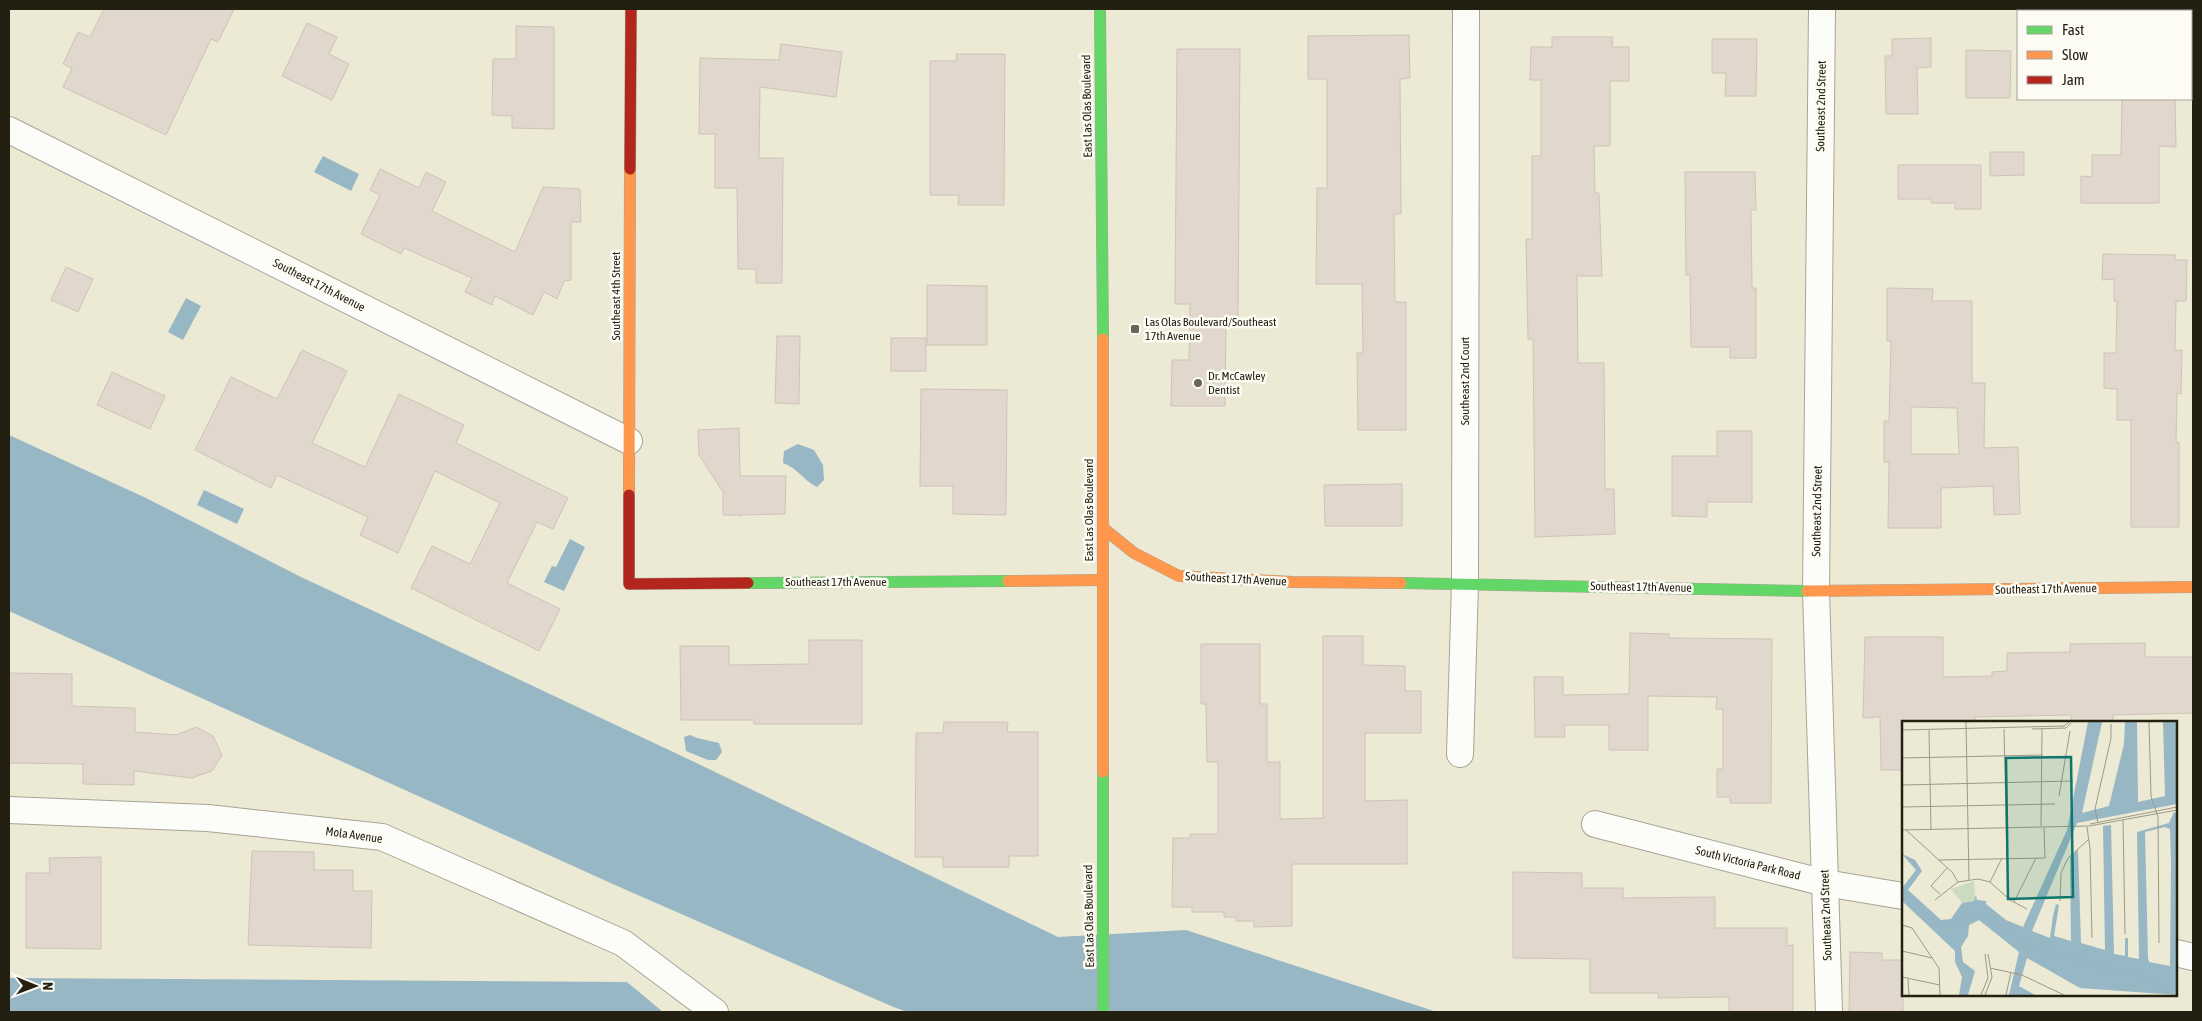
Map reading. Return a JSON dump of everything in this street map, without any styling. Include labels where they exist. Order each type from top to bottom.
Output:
[{"type":"street","name":"Southeast 4th Street","points":[[629,584],[631,9]]},
{"type":"street","name":"East Las Olas Boulevard","points":[[1100,9],[1104,1012]]},
{"type":"street","name":"Southeast 2nd Court","points":[[1460,754],[1465,583],[1466,9]]},
{"type":"street","name":"Southeast 2nd Street","points":[[1822,9],[1816,591],[1829,1012]]},
{"type":"street","name":"Southeast 17th Avenue","points":[[9,130],[629,441]]},
{"type":"street","name":"Southeast 17th Avenue","points":[[1103,528],[1134,553],[1179,576],[1293,582],[1465,583],[1816,591],[2193,587]]},
{"type":"street","name":"Southeast 17th Avenue","points":[[629,584],[1103,580]]},
{"type":"street","name":"Mola Avenue","points":[[9,810],[208,818],[382,837],[623,943],[715,1012]]},
{"type":"street","name":"South Victoria Park Road","points":[[1595,824],[1826,883],[1902,896]]},
{"type":"street","points":[[2177,953],[2193,957]]},
{"type":"water","points":[[323,156],[359,174],[351,191],[314,172]]},
{"type":"water","points":[[186,298],[201,306],[183,340],[168,332]]},
{"type":"water","points":[[9,435],[146,498],[299,576],[688,759],[1058,937],[1186,930],[1437,1012],[907,1012],[891,1006],[615,885],[9,611]]},
{"type":"water","points":[[798,444],[814,450],[823,465],[824,480],[817,487],[793,468],[783,463],[784,451]]},
{"type":"water","points":[[204,490],[244,509],[237,524],[197,505]]},
{"type":"water","points":[[570,539],[585,547],[564,591],[544,582],[552,566],[556,567]]},
{"type":"water","points":[[690,735],[719,743],[722,752],[716,760],[708,760],[686,751],[684,737]]},
{"type":"water","points":[[9,978],[627,982],[663,1012],[9,1012]]},
{"type":"building","points":[[104,9],[234,9],[218,42],[211,39],[166,135],[63,87],[72,68],[63,64],[78,32],[90,37]]},
{"type":"building","points":[[307,23],[337,37],[329,54],[349,64],[332,100],[282,76]]},
{"type":"building","points":[[516,26],[554,27],[554,129],[512,128],[512,116],[492,115],[493,59],[516,59]]},
{"type":"building","points":[[1409,35],[1410,78],[1400,79],[1401,214],[1394,214],[1395,302],[1406,302],[1406,430],[1358,430],[1357,353],[1363,353],[1362,284],[1316,284],[1317,188],[1327,188],[1327,79],[1308,79],[1308,36]]},
{"type":"building","points":[[1552,37],[1613,37],[1612,47],[1629,47],[1629,81],[1610,81],[1610,146],[1594,146],[1595,193],[1599,193],[1602,276],[1577,276],[1578,363],[1604,363],[1605,489],[1614,489],[1615,534],[1535,537],[1533,339],[1528,339],[1526,239],[1532,239],[1532,156],[1541,156],[1541,80],[1530,80],[1531,47],[1552,47]]},
{"type":"building","points":[[1931,38],[1931,67],[1917,68],[1918,114],[1886,114],[1885,56],[1892,56],[1892,39]]},
{"type":"building","points":[[1712,39],[1757,39],[1756,96],[1725,96],[1726,73],[1712,73]]},
{"type":"building","points":[[781,44],[842,52],[836,97],[760,87],[759,158],[783,158],[782,283],[756,283],[756,269],[738,269],[737,188],[715,188],[715,134],[699,134],[700,58],[779,60]]},
{"type":"building","points":[[1177,49],[1240,49],[1238,320],[1226,320],[1225,406],[1171,406],[1172,360],[1189,360],[1190,304],[1175,304]]},
{"type":"building","points":[[1966,50],[2011,51],[2010,98],[1966,98]]},
{"type":"building","points":[[956,54],[1005,54],[1004,205],[958,205],[959,195],[930,195],[930,61],[957,61]]},
{"type":"building","points":[[2122,100],[2175,100],[2176,147],[2159,146],[2159,203],[2081,203],[2081,176],[2092,177],[2092,155],[2121,155]]},
{"type":"building","points":[[1990,152],[2024,152],[2024,175],[1990,176]]},
{"type":"building","points":[[1898,165],[1981,165],[1981,209],[1955,209],[1955,203],[1931,203],[1931,199],[1898,199]]},
{"type":"building","points":[[380,169],[419,188],[426,172],[446,182],[432,211],[515,252],[543,187],[580,189],[581,222],[571,222],[571,280],[564,281],[557,299],[544,292],[533,315],[495,296],[492,305],[465,292],[472,278],[404,248],[401,254],[361,234],[380,195],[370,190]]},
{"type":"building","points":[[1685,172],[1755,172],[1756,210],[1751,210],[1752,288],[1756,288],[1756,358],[1730,358],[1730,347],[1691,347],[1690,275],[1686,275]]},
{"type":"building","points":[[2103,254],[2175,255],[2175,260],[2187,260],[2186,301],[2176,301],[2175,350],[2182,350],[2181,394],[2177,393],[2176,442],[2179,442],[2179,527],[2131,527],[2131,420],[2117,420],[2117,389],[2104,388],[2104,353],[2116,353],[2117,301],[2114,301],[2114,279],[2102,280]]},
{"type":"building","points":[[66,267],[93,279],[78,312],[51,300]]},
{"type":"building","points":[[927,285],[987,286],[987,345],[927,345]]},
{"type":"building","points":[[1887,288],[1933,289],[1932,301],[1972,301],[1972,383],[1985,383],[1984,448],[2018,447],[2020,514],[1994,515],[1993,486],[1941,488],[1941,528],[1888,528],[1889,462],[1884,462],[1884,421],[1889,421],[1891,341],[1887,341]],"holes":[[[1911,407],[1957,408],[1959,454],[1911,454]]]},
{"type":"building","points":[[777,336],[800,336],[799,404],[775,403]]},
{"type":"building","points":[[891,338],[926,338],[926,371],[891,371]]},
{"type":"building","points":[[302,350],[347,371],[312,443],[365,467],[399,394],[464,425],[456,443],[568,498],[553,529],[537,522],[507,583],[560,609],[539,651],[411,588],[432,546],[470,564],[500,503],[435,471],[398,553],[360,535],[368,517],[277,475],[271,488],[195,450],[231,377],[277,399]]},
{"type":"building","points":[[112,372],[165,396],[150,429],[97,405]]},
{"type":"building","points":[[921,389],[1007,390],[1006,515],[953,514],[953,486],[920,486]]},
{"type":"building","points":[[739,428],[740,476],[786,476],[785,514],[740,515],[740,517],[739,515],[723,515],[723,492],[699,455],[698,430]]},
{"type":"building","points":[[1717,431],[1752,431],[1752,502],[1707,502],[1707,517],[1672,516],[1672,456],[1717,456]]},
{"type":"building","points":[[1402,484],[1402,526],[1325,526],[1324,485]]},
{"type":"building","points":[[1630,633],[1669,634],[1669,638],[1772,639],[1771,803],[1730,803],[1730,797],[1717,797],[1717,769],[1723,769],[1723,709],[1716,709],[1717,697],[1648,696],[1648,750],[1609,750],[1609,725],[1564,725],[1565,737],[1535,737],[1534,677],[1563,677],[1563,695],[1629,694]]},
{"type":"building","points":[[1323,636],[1363,636],[1363,665],[1405,666],[1405,691],[1421,691],[1421,733],[1365,733],[1365,801],[1407,800],[1407,864],[1292,864],[1292,926],[1254,927],[1254,921],[1236,921],[1236,917],[1224,917],[1224,912],[1192,912],[1192,907],[1172,907],[1173,838],[1190,838],[1190,834],[1218,834],[1218,762],[1207,762],[1206,704],[1201,704],[1201,644],[1260,644],[1260,704],[1267,704],[1267,762],[1280,762],[1280,819],[1323,818]]},
{"type":"building","points":[[1865,637],[1943,637],[1943,677],[1992,676],[1992,672],[2007,671],[2007,653],[2070,652],[2070,644],[2145,643],[2145,657],[2193,657],[2193,713],[2113,715],[2113,721],[2071,721],[2071,715],[1975,717],[1975,721],[1902,721],[1902,770],[1881,770],[1880,717],[1863,718]]},
{"type":"building","points":[[809,640],[862,640],[862,724],[754,724],[754,720],[681,720],[680,646],[729,646],[729,665],[809,664]]},
{"type":"building","points":[[9,673],[72,674],[72,706],[135,708],[135,732],[176,735],[196,727],[213,736],[222,755],[212,771],[192,778],[134,771],[134,785],[83,784],[83,764],[9,763]]},
{"type":"building","points":[[944,722],[1008,722],[1007,732],[1038,732],[1038,856],[1009,856],[1009,867],[943,867],[943,857],[915,857],[916,733],[943,733]]},
{"type":"building","points":[[252,851],[314,852],[314,870],[353,870],[353,891],[372,891],[371,948],[248,945]]},
{"type":"building","points":[[101,857],[101,949],[26,948],[26,873],[50,873],[49,858]]},
{"type":"building","points":[[1513,872],[1582,873],[1582,888],[1623,888],[1623,898],[1715,897],[1715,928],[1787,928],[1787,946],[1793,945],[1793,1012],[1729,1012],[1729,997],[1658,998],[1658,993],[1590,993],[1590,959],[1513,958]]},
{"type":"building","points":[[1850,952],[1882,953],[1882,960],[1902,960],[1903,1012],[1849,1012]]},
{"type":"traffic: fast","points":[[1100,9],[1103,339]]},
{"type":"traffic: fast","points":[[748,583],[1008,581]]},
{"type":"traffic: fast","points":[[1401,583],[1807,591]]},
{"type":"traffic: fast","points":[[1103,772],[1103,1012]]},
{"type":"traffic: slow","points":[[629,495],[630,169]]},
{"type":"traffic: slow","points":[[1103,339],[1103,772]]},
{"type":"traffic: slow","points":[[1103,528],[1134,553],[1179,576],[1293,582],[1401,583]]},
{"type":"traffic: slow","points":[[1008,581],[1103,580]]},
{"type":"traffic: slow","points":[[1807,591],[2193,587]]},
{"type":"traffic: jam","points":[[630,169],[631,9]]},
{"type":"traffic: jam","points":[[629,495],[629,584],[748,583]]},
{"type":"place","name":"Las Olas Boulevard/Southeast 17th Avenue","points":[[1135,329]]},
{"type":"place","name":"Dr. McCawley Dentist","points":[[1198,383]]}]
